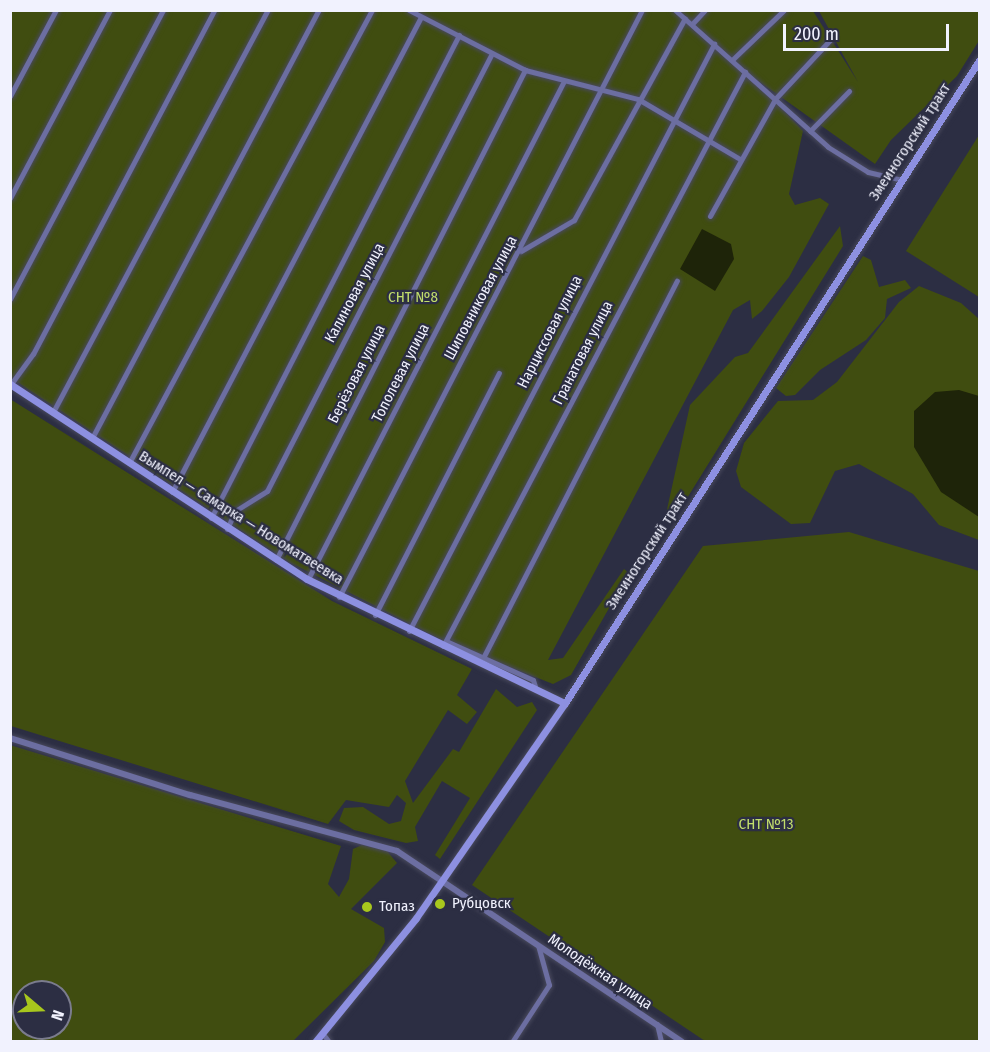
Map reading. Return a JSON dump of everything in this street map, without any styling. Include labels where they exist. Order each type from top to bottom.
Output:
[{"type":"main road","name":"Змеиногорский тракт","points":[[315,1041],[323,1034],[443,879],[565,703],[980,59]]},
{"type":"main road","name":"Вымпел — Самарка — Новоматвеевка","points":[[11,384],[227,529],[339,597],[409,631],[445,643],[565,703]]},
{"type":"street","points":[[10,96],[56,10]]},
{"type":"street","points":[[10,198],[110,10]]},
{"type":"street","points":[[10,299],[163,10]]},
{"type":"street","points":[[11,384],[33,354],[214,10]]},
{"type":"street","points":[[53,412],[268,10]]},
{"type":"street","points":[[92,438],[319,10]]},
{"type":"street","points":[[129,463],[372,10]]},
{"type":"street","points":[[409,10],[459,35],[491,55],[525,70],[564,81],[602,87],[638,99],[675,116],[740,159]]},
{"type":"street","name":"Шиповниковая улица","points":[[339,597],[520,251],[642,10]]},
{"type":"street","points":[[675,10],[810,131],[868,172],[902,180]]},
{"type":"street","points":[[692,24],[705,10]]},
{"type":"street","points":[[732,60],[784,10]]},
{"type":"street","points":[[172,492],[421,17]]},
{"type":"street","points":[[520,251],[574,220],[638,99],[685,18]]},
{"type":"street","points":[[211,518],[459,35]]},
{"type":"street","points":[[710,216],[775,99],[831,39]]},
{"type":"street","name":"Нарциссовая улица","points":[[409,631],[714,44]]},
{"type":"street","name":"Калиновая улица","points":[[227,529],[240,506],[267,491],[491,55]]},
{"type":"street","name":"Берёзовая улица","points":[[276,560],[525,70]]},
{"type":"street","name":"Гранатовая улица","points":[[445,643],[707,138],[745,72]]},
{"type":"street","name":"Тополевая улица","points":[[308,579],[564,81]]},
{"type":"street","points":[[810,131],[849,91]]},
{"type":"street","points":[[484,656],[677,281]]},
{"type":"street","points":[[375,615],[499,373]]},
{"type":"street","points":[[445,643],[484,656],[532,680],[535,686]]},
{"type":"street","name":"Молодёжная улица","points":[[10,738],[190,795],[367,841],[443,879],[682,1041]]},
{"type":"street","points":[[512,1041],[549,985],[537,944]]},
{"type":"street","points":[[657,1024],[661,1041]]},
{"type":"street","points":[[323,1034],[329,1041]]},
{"type":"green space","name":"СНТ №8","points":[[10,11],[813,11],[858,82],[819,11],[979,11],[980,39],[957,76],[891,140],[875,164],[750,75],[803,131],[789,194],[795,205],[820,198],[829,204],[789,277],[762,311],[752,319],[750,300],[733,310],[548,660],[563,658],[624,569],[629,573],[571,675],[553,684],[446,642],[291,563],[11,378]]},
{"type":"green space","points":[[979,135],[979,297],[906,251]]},
{"type":"green space","points":[[840,226],[843,246],[681,508],[666,514],[690,405],[735,357],[748,353]]},
{"type":"green space","points":[[863,256],[871,260],[879,287],[905,280],[911,288],[887,299],[885,318],[866,340],[820,370],[795,395],[786,396],[776,388]]},
{"type":"green space","points":[[919,286],[961,303],[979,319],[979,540],[939,525],[913,494],[859,464],[835,471],[810,523],[791,524],[741,487],[736,471],[744,443],[778,401],[813,400],[837,382],[899,302]]},
{"type":"green space","points":[[10,399],[332,601],[472,669],[457,695],[477,712],[467,724],[448,710],[405,781],[413,803],[453,749],[459,752],[496,689],[517,707],[532,702],[537,710],[440,859],[435,855],[470,798],[442,781],[415,827],[418,841],[406,843],[354,830],[339,821],[344,808],[363,807],[389,824],[401,821],[406,803],[397,795],[389,807],[346,800],[328,824],[11,726]]},
{"type":"green space","name":"СНТ №13","points":[[849,532],[979,571],[979,1041],[705,1041],[472,885],[703,546]]},
{"type":"green space","points":[[10,745],[341,846],[328,884],[339,897],[349,879],[353,849],[362,845],[387,851],[397,863],[351,909],[384,928],[385,942],[374,961],[293,1041],[11,1041]]},
{"type":"shaded area","points":[[702,229],[731,244],[734,259],[715,291],[680,269]]},
{"type":"shaded area","points":[[959,390],[979,396],[979,517],[941,492],[914,447],[914,411],[935,392]]},
{"type":"place","name":"Рубцовск","points":[[440,904]]},
{"type":"place","name":"Топаз","points":[[367,907]]}]
